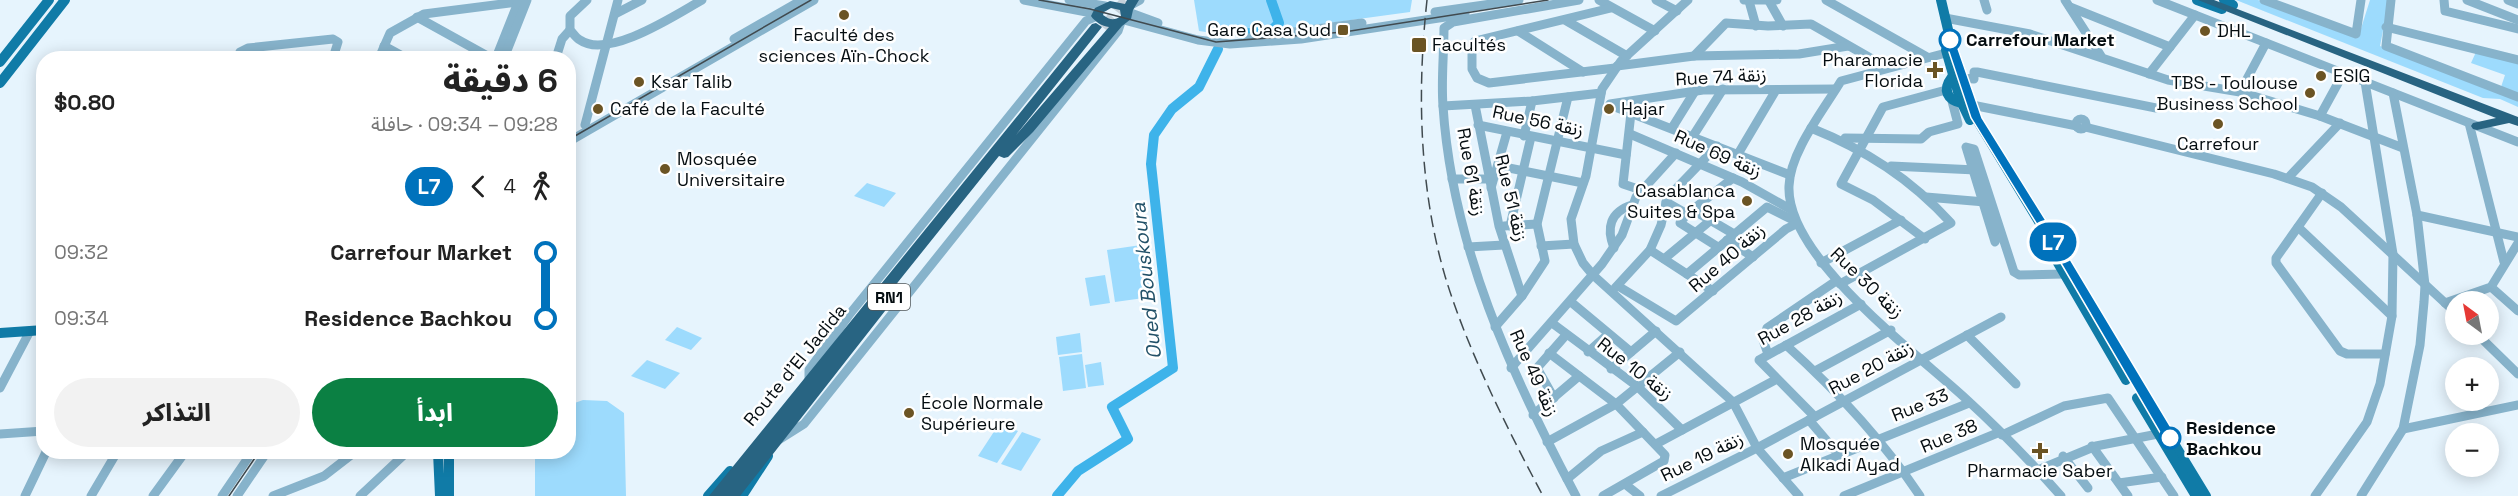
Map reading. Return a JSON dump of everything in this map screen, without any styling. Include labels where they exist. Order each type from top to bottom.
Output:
[{"type":"highway","points":[[2204,0],[2227,4],[2516,118]]},
{"type":"highway","points":[[2227,4],[2487,110],[2516,118]]},
{"type":"highway","points":[[1119,5],[1126,10],[1107,23],[1102,14],[1119,5]]},
{"type":"highway","name":"Route d'El Jadida","points":[[773,436],[809,381],[1002,149],[1033,124],[1126,10]]},
{"type":"highway","name":"Route d'El Jadida","points":[[773,436],[1002,149],[1102,14]]},
{"type":"highway","points":[[2472,126],[2485,119],[2487,110]]},
{"type":"highway","points":[[2472,126],[2516,118]]},
{"type":"highway","name":"RN1","points":[[717,496],[750,464],[773,436]]},
{"type":"highway","name":"RN1","points":[[730,496],[750,464]]},
{"type":"main road","points":[[2,58],[49,0]]},
{"type":"main road","points":[[1,80],[65,0]]},
{"type":"main road","points":[[1934,0],[1946,53],[1957,77]]},
{"type":"main road","points":[[1941,0],[1962,103],[2000,171],[2064,273],[2196,496]]},
{"type":"main road","points":[[2197,0],[2227,4]]},
{"type":"main road","points":[[2,58],[23,53]]},
{"type":"main road","points":[[1957,77],[1946,90],[1962,103],[2066,262],[2140,391],[2206,496]]},
{"type":"main road","points":[[0,338],[36,332]]},
{"type":"main road","points":[[0,333],[36,335]]},
{"type":"main road","name":"Route d'El Jadida","points":[[708,496],[773,436]]},
{"type":"main road","name":"Route d'El Jadida","points":[[742,496],[763,466],[773,436]]},
{"type":"main road","points":[[439,459],[445,494]]},
{"type":"main road","points":[[445,494],[448,459]]},
{"type":"street","points":[[507,51],[527,0]]},
{"type":"street","points":[[587,0],[570,16],[570,30],[576,39],[607,44],[630,39],[702,0]]},
{"type":"street","points":[[585,125],[618,0]]},
{"type":"street","points":[[615,14],[642,0]]},
{"type":"street","points":[[576,130],[802,0]]},
{"type":"street","points":[[576,137],[814,0]]},
{"type":"street","points":[[1024,0],[1102,14]]},
{"type":"street","points":[[1069,0],[1102,14]]},
{"type":"street","points":[[773,436],[804,424],[1118,31],[1126,10],[1140,0]]},
{"type":"street","points":[[1454,5],[1500,0]]},
{"type":"street","points":[[1126,10],[1198,35],[1242,38],[1519,0]]},
{"type":"street","points":[[1126,10],[1198,40],[1256,43],[1301,39],[1559,0]]},
{"type":"street","name":"Rue 61 زنقة","points":[[1495,327],[1468,248],[1452,178],[1443,106],[1444,28],[1453,22],[1579,0]]},
{"type":"street","points":[[1599,0],[1655,31]]},
{"type":"street","points":[[1656,0],[1677,10]]},
{"type":"street","points":[[1688,0],[1616,67],[1600,97],[1592,148],[1571,219],[1574,244],[1582,263],[1593,275],[1615,289],[1656,332],[1733,402],[1757,448],[1799,496]]},
{"type":"street","points":[[1744,0],[1773,0],[1783,26]]},
{"type":"street","points":[[1826,0],[1927,57]]},
{"type":"street","points":[[1984,0],[1987,10]]},
{"type":"street","points":[[2157,0],[2472,126],[2518,142]]},
{"type":"street","points":[[2264,0],[2356,34],[2361,0]]},
{"type":"street","points":[[2391,0],[2385,44],[2390,48],[2518,97]]},
{"type":"street","points":[[2444,0],[2445,11],[2518,29]]},
{"type":"street","points":[[2467,0],[2518,20]]},
{"type":"street","points":[[2508,0],[2518,4]]},
{"type":"street","points":[[382,51],[390,33],[417,17],[434,11],[519,1],[499,51]]},
{"type":"street","points":[[1749,1],[1756,26]]},
{"type":"street","points":[[2068,4],[2101,56]]},
{"type":"street","points":[[2068,4],[2170,47]]},
{"type":"street","points":[[1611,8],[1473,43],[1472,72],[1476,79],[1485,82],[1583,72],[1694,56],[1799,54],[1848,46]]},
{"type":"street","points":[[809,381],[809,370],[849,315],[1086,21],[1102,14]]},
{"type":"street","points":[[2149,74],[2195,15]]},
{"type":"street","points":[[417,17],[478,51]]},
{"type":"street","points":[[1945,18],[2030,34],[2168,80],[2240,92],[2320,116],[2403,148]]},
{"type":"street","points":[[1565,20],[1627,56]]},
{"type":"street","points":[[1694,56],[1726,23],[1756,26],[1811,24],[1886,68]]},
{"type":"street","points":[[2386,27],[2518,60]]},
{"type":"street","points":[[558,51],[562,39],[570,30]]},
{"type":"street","points":[[1518,31],[1583,72]]},
{"type":"street","points":[[242,51],[248,48],[333,39],[338,42],[335,51]]},
{"type":"street","points":[[1706,44],[1730,56]]},
{"type":"street","points":[[2240,92],[2266,44]]},
{"type":"street","points":[[384,46],[393,51]]},
{"type":"street","points":[[1834,89],[1847,79],[1946,53]]},
{"type":"street","points":[[1957,77],[1974,79],[1974,72],[1977,72],[2156,108]]},
{"type":"street","points":[[2320,116],[2343,74]]},
{"type":"street","points":[[2315,496],[2367,422],[2380,384],[2392,316],[2393,254],[2366,82]]},
{"type":"street","points":[[1693,136],[1722,89]]},
{"type":"street","name":"Rue 74 زنقة","points":[[1610,104],[1722,89],[1834,89]]},
{"type":"street","name":"Rue 30 زنقة","points":[[1834,89],[1793,162],[1790,175],[1790,209],[1795,222],[1821,263],[1838,282],[1969,403],[2038,470],[2060,496]]},
{"type":"street","points":[[1738,154],[1776,90]]},
{"type":"street","points":[[1925,239],[1874,200],[1844,187],[1841,183],[1883,107],[1946,90]]},
{"type":"street","points":[[1671,128],[1695,91]]},
{"type":"street","points":[[2361,496],[2403,429],[2409,410],[2420,345],[2425,285],[2417,215],[2393,93]]},
{"type":"street","points":[[1443,106],[1568,97],[1600,97],[1610,104],[1790,175]]},
{"type":"street","name":"Rue 49 زنقة","points":[[1568,97],[1537,224],[1545,257],[1544,265],[1522,296],[1495,327],[1533,416],[1576,496]]},
{"type":"street","points":[[1510,226],[1523,171],[1532,101]]},
{"type":"street","points":[[1839,138],[1921,138],[1929,132],[1955,125],[1958,122],[1962,103],[2081,127],[2288,178],[2322,193],[2393,254],[2445,303]]},
{"type":"street","name":"Rue 51 زنقة","points":[[1475,105],[1499,226],[1522,296]]},
{"type":"street","points":[[1632,113],[1623,184],[1641,190]]},
{"type":"street","points":[[2288,178],[2340,123]]},
{"type":"street","name":"Rue 56 زنقة","points":[[1478,125],[1626,155]]},
{"type":"street","points":[[2472,126],[2504,262]]},
{"type":"street","points":[[1768,354],[1763,340],[1767,328],[1838,282],[1952,223],[1890,166],[1861,147],[1811,128]]},
{"type":"street","points":[[1491,190],[1507,132]]},
{"type":"street","name":"Rue 69 زنقة","points":[[1630,134],[1733,178],[1790,209]]},
{"type":"street","points":[[1615,289],[1650,250],[1661,225],[1670,194],[1717,146]]},
{"type":"street","points":[[1965,148],[1974,148],[1976,171],[1986,202],[2015,273],[2064,273]]},
{"type":"street","points":[[1511,368],[1602,264],[1622,235],[1632,205],[1641,190],[1677,153]]},
{"type":"street","points":[[1498,166],[1583,183]]},
{"type":"street","points":[[1890,166],[1976,171]]},
{"type":"street","points":[[1452,178],[1488,179]]},
{"type":"street","points":[[1718,248],[1678,221],[1733,178]]},
{"type":"street","points":[[2322,193],[2276,258],[2278,265],[2340,351],[2347,354],[2385,354]]},
{"type":"street","points":[[1926,197],[1986,202]]},
{"type":"street","points":[[1666,202],[1711,220],[1753,257]]},
{"type":"street","points":[[1986,202],[1995,242]]},
{"type":"street","points":[[1614,248],[1608,230],[1610,221],[1620,208],[1632,205]]},
{"type":"street","points":[[1687,274],[1768,206],[1795,222]]},
{"type":"street","points":[[2417,215],[2518,237]]},
{"type":"street","points":[[1664,259],[1711,220]]},
{"type":"street","points":[[1821,263],[1901,220]]},
{"type":"street","name":"Rue 40 زنقة","points":[[1615,289],[1668,319],[1680,320],[1795,222]]},
{"type":"street","points":[[1499,226],[1537,224]]},
{"type":"street","points":[[2298,227],[2392,316]]},
{"type":"street","points":[[2480,291],[2491,287],[2504,262],[2518,243]]},
{"type":"street","points":[[1541,246],[1574,244]]},
{"type":"street","points":[[1468,248],[1504,245]]},
{"type":"street","points":[[1650,250],[1713,291]]},
{"type":"street","points":[[1582,263],[1602,264]]},
{"type":"street","points":[[2491,287],[2518,311]]},
{"type":"street","points":[[1571,302],[1607,335],[1631,352]]},
{"type":"street","name":"Rue 28 زنقة","points":[[1777,379],[1759,359],[1862,304]]},
{"type":"street","name":"Rue 20 زنقة","points":[[1757,448],[2001,317]]},
{"type":"street","name":"Rue 10 زنقة","points":[[1552,323],[1638,387],[1682,430]]},
{"type":"street","points":[[1815,371],[1891,330]]},
{"type":"street","points":[[1611,369],[1656,332]]},
{"type":"street","points":[[0,388],[29,334]]},
{"type":"street","points":[[1554,398],[1537,368],[1566,335]]},
{"type":"street","points":[[1588,352],[1607,335]]},
{"type":"street","points":[[1968,335],[2016,384]]},
{"type":"street","points":[[1786,345],[1846,401],[1879,439],[1920,496]]},
{"type":"street","points":[[2489,345],[2518,373]]},
{"type":"street","points":[[1547,442],[1616,404],[1680,352]]},
{"type":"street","points":[[1549,353],[1616,404],[1665,455],[1664,462],[1604,496]]},
{"type":"street","points":[[1533,416],[1579,376]]},
{"type":"street","points":[[1656,444],[1777,379],[1812,419],[1838,454]]},
{"type":"street","name":"Rue 38","points":[[1844,496],[2001,434],[2064,406],[2106,397],[2111,399],[2135,437]]},
{"type":"street","name":"Rue 33","points":[[1783,478],[1969,403]]},
{"type":"street","points":[[2403,429],[2518,405]]},
{"type":"street","points":[[0,434],[36,432]]},
{"type":"street","points":[[1567,479],[1601,451],[1643,432]]},
{"type":"street","points":[[2038,470],[2063,456],[2092,446],[2158,434]]},
{"type":"street","points":[[2135,437],[2174,496]]},
{"type":"street","points":[[2092,446],[2128,496]]},
{"type":"street","name":"Rue 19 زنقة","points":[[1661,496],[1757,448]]},
{"type":"street","points":[[2063,456],[2088,488]]},
{"type":"street","points":[[25,496],[43,459]]},
{"type":"street","points":[[91,496],[113,459]]},
{"type":"street","points":[[153,496],[180,459]]},
{"type":"street","points":[[222,496],[247,459]]},
{"type":"street","points":[[237,496],[262,459]]},
{"type":"street","points":[[273,496],[324,476],[347,459]]},
{"type":"street","points":[[360,496],[400,459]]},
{"type":"street","points":[[2119,483],[2162,477]]},
{"type":"street","points":[[1625,484],[1639,496]]},
{"type":"shaded area","points":[[1194,0],[1412,0],[1410,12],[1233,36],[1199,31]]},
{"type":"shaded area","points":[[2236,0],[2258,0],[2358,38],[2370,0],[2389,0],[2380,46],[2518,98],[2518,107],[2500,99],[2483,98]]},
{"type":"shaded area","points":[[2476,52],[2518,63],[2518,93],[2501,87],[2505,75],[2471,63]]},
{"type":"shaded area","points":[[867,183],[896,193],[884,207],[854,196]]},
{"type":"shaded area","points":[[1141,245],[1151,297],[1115,302],[1107,250]]},
{"type":"shaded area","points":[[1105,275],[1110,303],[1090,306],[1085,278]]},
{"type":"shaded area","points":[[677,327],[702,338],[691,350],[665,340]]},
{"type":"shaded area","points":[[1080,333],[1082,352],[1058,355],[1056,337]]},
{"type":"shaded area","points":[[1082,354],[1086,388],[1063,391],[1059,357]]},
{"type":"shaded area","points":[[647,360],[680,373],[665,389],[631,376]]},
{"type":"shaded area","points":[[1101,362],[1104,385],[1088,387],[1085,365]]},
{"type":"shaded area","points":[[583,400],[607,401],[624,413],[626,496],[535,496],[535,459],[576,459],[576,402]]},
{"type":"shaded area","points":[[999,424],[1018,431],[997,463],[978,456]]},
{"type":"shaded area","points":[[1022,432],[1041,439],[1021,471],[1001,464]]},
{"type":"waterway","name":"Oued Bouskoura","points":[[1241,34],[1271,31],[1279,23],[1271,0]]},
{"type":"waterway","name":"Oued Bouskoura","points":[[1057,496],[1078,471],[1128,439],[1112,407],[1173,368],[1151,164],[1154,135],[1172,109],[1199,87],[1218,49]]},
{"type":"tunnel","points":[[1105,29],[1127,1]]},
{"type":"tram line","points":[[576,135],[811,0]]},
{"type":"tram line","points":[[1039,0],[1090,9],[1216,42],[1344,32],[1548,0]]},
{"type":"tram line","points":[[229,496],[254,459]]},
{"type":"railway","points":[[1427,0],[1422,69],[1422,139],[1436,242],[1454,304],[1476,360],[1543,496]]},
{"type":"bus line","name":"L7","points":[[1950,40],[1976,118],[2066,262],[2140,391],[2170,438]]},
{"type":"place","name":"Faculté des sciences Aïn-Chock","points":[[844,15]]},
{"type":"place","name":"Gare Casa Sud","points":[[1343,30]]},
{"type":"place","name":"DHL","points":[[2205,31]]},
{"type":"place","name":"Carrefour Market","points":[[1950,40]]},
{"type":"place","name":"Facultés","points":[[1419,45]]},
{"type":"place","name":"Pharamacie Florida","points":[[1935,70]]},
{"type":"place","name":"ESIG","points":[[2321,76]]},
{"type":"place","name":"Ksar Talib","points":[[639,82]]},
{"type":"place","name":"TBS - Toulouse Business School","points":[[2310,93]]},
{"type":"place","name":"Café de la Faculté","points":[[598,109]]},
{"type":"place","name":"Hajar","points":[[1609,109]]},
{"type":"place","name":"Carrefour","points":[[2218,124]]},
{"type":"place","name":"Mosquée Universitaire","points":[[665,169]]},
{"type":"place","name":"Casablanca Suites & Spa","points":[[1747,201]]},
{"type":"place","name":"École Normale Supérieure","points":[[909,413]]},
{"type":"place","name":"Residence Bachkou","points":[[2170,438]]},
{"type":"place","name":"Pharmacie Saber","points":[[2040,451]]},
{"type":"place","name":"Mosquée Alkadi Ayad","points":[[1788,454]]}]
